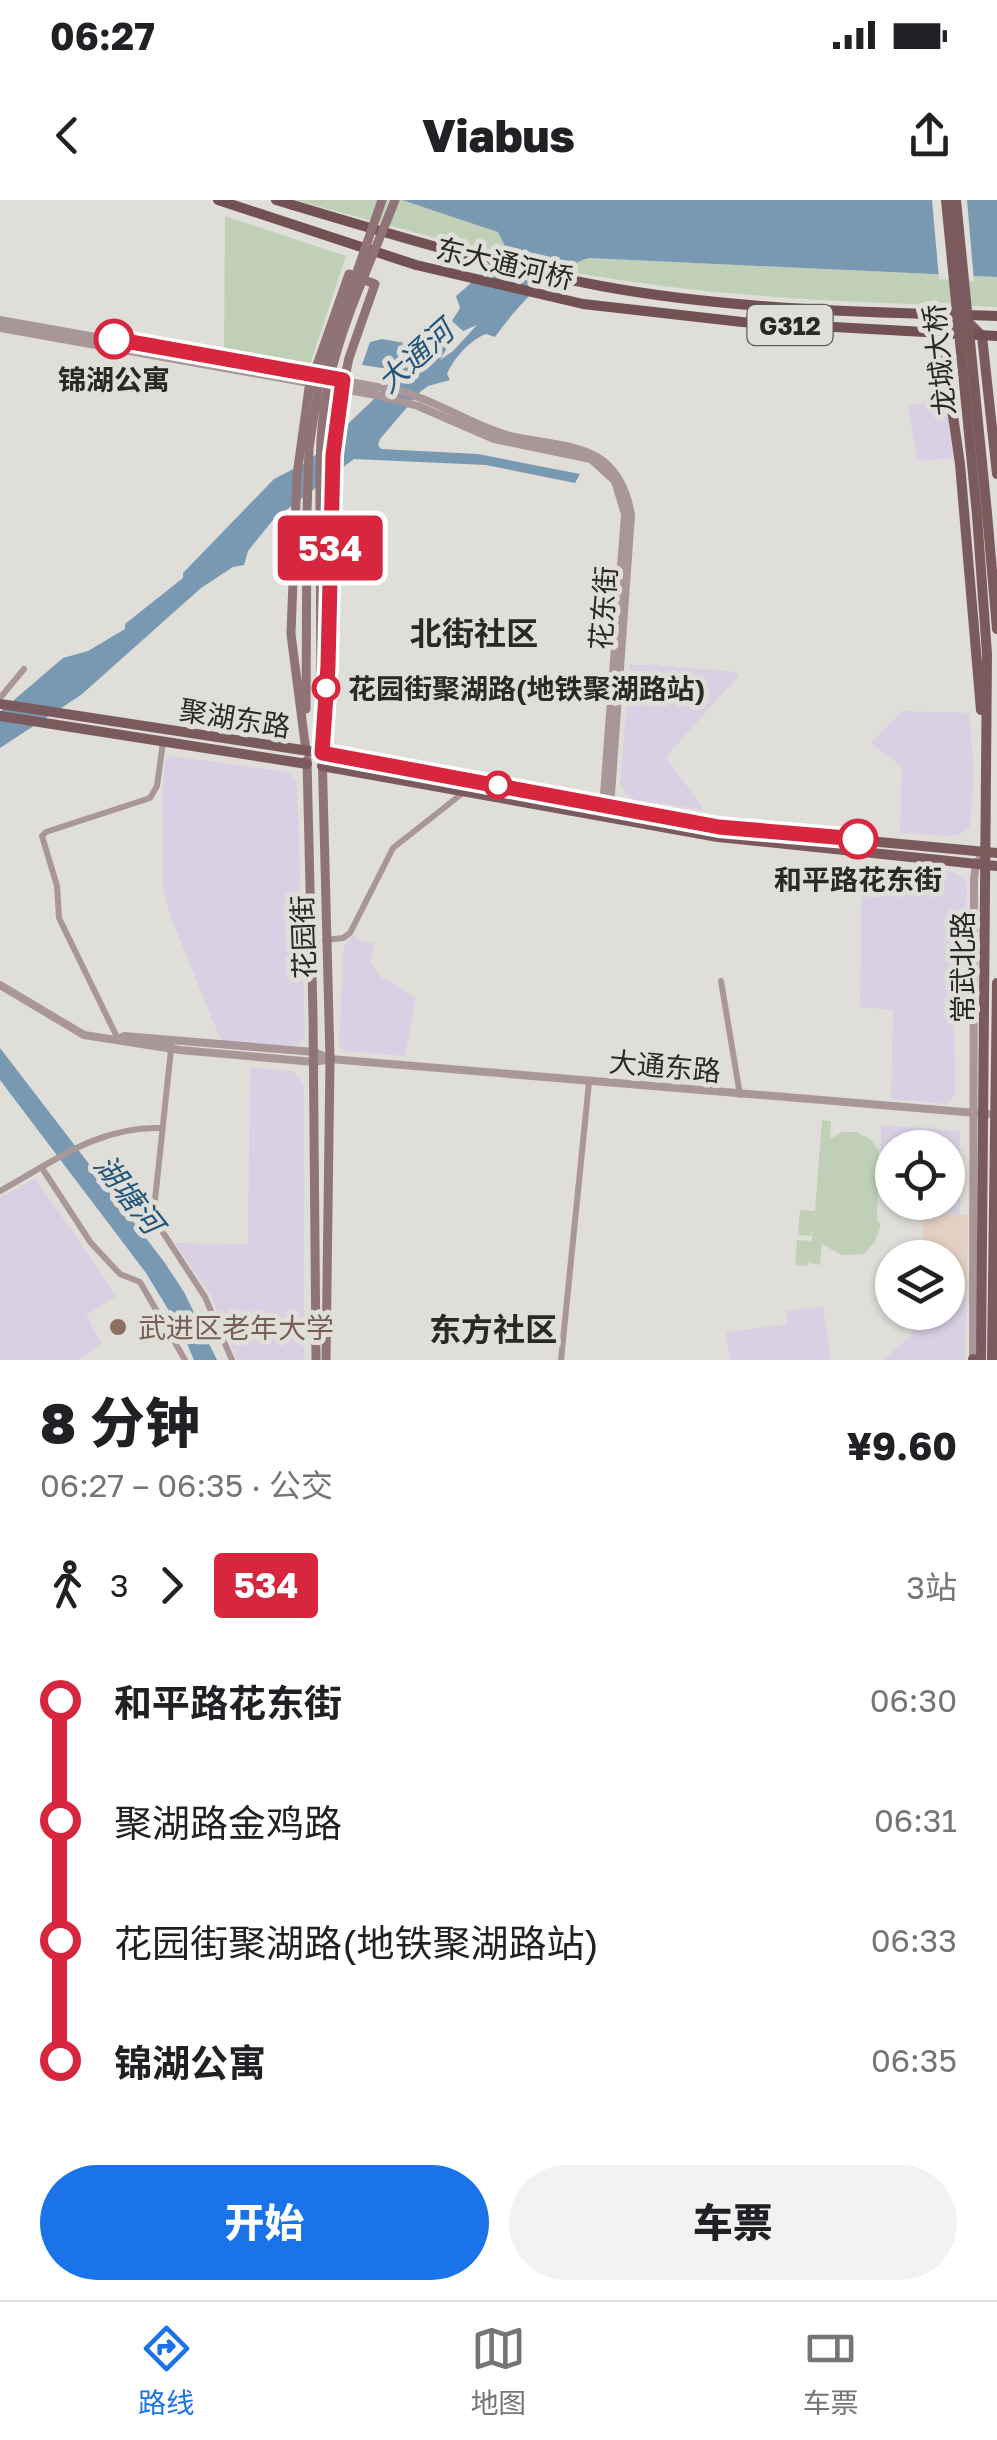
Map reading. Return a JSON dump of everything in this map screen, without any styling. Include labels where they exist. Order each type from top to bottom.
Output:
[{"type":"highway","name":"东大通河桥","points":[[218,200],[416,265],[584,304],[742,322],[941,333]]},
{"type":"highway","name":"东大通河桥","points":[[276,200],[438,248],[604,286],[744,304],[961,315]]},
{"type":"highway","name":"G312","points":[[961,315],[997,316]]},
{"type":"highway","name":"G312","points":[[941,333],[997,336]]},
{"type":"main road","name":"花园街","points":[[316,1360],[307,757],[308,448],[319,381],[382,200]]},
{"type":"main road","name":"花园街","points":[[326,1360],[330,1059],[322,766],[320,444],[328,382],[395,200]]},
{"type":"main road","name":"龙城大桥","points":[[946,200],[982,514]]},
{"type":"main road","name":"龙城大桥","points":[[956,200],[982,514]]},
{"type":"main road","points":[[307,757],[292,634],[298,464],[312,379],[349,274],[376,284],[342,384],[335,425],[322,753]]},
{"type":"main road","points":[[986,758],[960,464],[941,333],[961,315],[982,336],[997,474]]},
{"type":"main road","points":[[982,514],[997,629]]},
{"type":"main road","name":"常武北路","points":[[982,514],[988,654],[986,758],[992,852],[986,864],[994,1357]]},
{"type":"main road","name":"聚湖东路","points":[[1,706],[52,711],[307,757],[322,766],[465,792],[719,827],[992,852]]},
{"type":"main road","name":"聚湖东路","points":[[1,706],[43,722],[163,742],[307,757],[322,753],[718,837],[986,864]]},
{"type":"main road","name":"常武北路","points":[[981,1360],[988,1114],[997,983]]},
{"type":"street","points":[[0,320],[312,379]]},
{"type":"street","points":[[0,328],[342,384]]},
{"type":"street","name":"花东街","points":[[342,384],[420,402],[494,439],[591,459],[607,469],[624,488],[632,528],[606,811]]},
{"type":"street","points":[[1,706],[24,669]]},
{"type":"street","points":[[118,1039],[59,918],[57,886],[42,836],[150,798],[157,786],[163,742]]},
{"type":"street","points":[[325,940],[350,933],[393,848],[465,792]]},
{"type":"street","points":[[721,981],[740,1096]]},
{"type":"street","name":"大通东路","points":[[0,985],[84,1035],[740,1096],[988,1114]]},
{"type":"street","points":[[171,1044],[155,1200],[162,1231],[205,1297],[232,1360]]},
{"type":"street","points":[[561,1360],[589,1082]]},
{"type":"street","points":[[973,1360],[988,1114]]},
{"type":"street","points":[[0,1192],[101,1135],[122,1129],[161,1128]]},
{"type":"street","points":[[42,1168],[91,1243],[120,1274],[140,1282],[186,1360]]},
{"type":"shaded area","points":[[947,400],[954,458],[917,461],[908,405]]},
{"type":"shaded area","points":[[630,664],[731,671],[739,675],[666,757],[704,810],[635,800],[620,783]]},
{"type":"shaded area","points":[[902,711],[969,713],[974,772],[970,826],[964,832],[952,836],[900,833],[902,767],[871,743]]},
{"type":"shaded area","points":[[171,756],[288,772],[297,783],[305,1033],[295,1046],[221,1041],[170,915],[163,888],[162,797],[165,760]]},
{"type":"shaded area","points":[[862,864],[951,871],[964,877],[967,885],[963,1008],[954,1009],[955,1093],[947,1104],[891,1099],[893,1010],[860,1007]]},
{"type":"shaded area","points":[[354,934],[363,942],[375,943],[370,962],[381,977],[416,997],[405,1056],[343,1051],[339,1045],[344,945]]},
{"type":"shaded area","points":[[250,1067],[291,1071],[299,1076],[304,1087],[304,1360],[237,1360],[211,1296],[175,1243],[248,1244]]},
{"type":"shaded area","points":[[881,1125],[947,1130],[881,1130]]},
{"type":"shaded area","points":[[35,1178],[117,1296],[86,1315],[102,1344],[77,1360],[0,1360],[0,1198]]},
{"type":"shaded area","points":[[968,1215],[967,1294],[965,1240],[923,1240],[923,1220],[965,1220]]},
{"type":"shaded area","points":[[967,1294],[965,1360],[883,1360],[911,1336],[912,1330],[965,1330]]},
{"type":"shaded area","points":[[823,1306],[831,1360],[730,1360],[726,1332],[787,1324],[786,1311]]},
{"type":"green space","points":[[294,200],[402,200],[488,227],[498,232],[504,244],[500,255]]},
{"type":"green space","points":[[225,216],[346,256],[309,367],[224,350]]},
{"type":"green space","points":[[589,258],[997,277],[997,307],[724,293],[562,270],[570,263]]},
{"type":"green space","points":[[822,1120],[831,1121],[830,1139],[842,1132],[856,1132],[875,1145],[875,1220],[880,1228],[864,1254],[842,1255],[822,1244],[820,1265],[810,1263],[810,1257],[808,1266],[795,1265],[797,1240],[812,1241],[813,1228],[811,1236],[798,1235],[800,1210],[815,1211]]},
{"type":"water","name":"大通河","points":[[402,200],[997,200],[997,277],[589,258],[575,263],[536,290],[495,337],[486,334],[468,345],[450,368],[450,380],[420,392],[378,445],[381,449],[478,454],[580,474],[575,483],[486,465],[354,459],[273,520],[248,551],[244,565],[233,567],[201,588],[81,695],[0,748],[0,712],[63,658],[88,651],[125,629],[125,624],[183,578],[183,573],[274,479],[309,461],[395,379],[389,369],[362,365],[370,342],[382,339],[422,346],[436,337],[447,348],[440,360],[477,325],[463,331],[452,321],[460,308],[456,296],[499,259],[504,244],[498,232]]},
{"type":"water","points":[[0,1048],[165,1263],[184,1292],[217,1360],[194,1360],[182,1332],[146,1273],[0,1080]]},
{"type":"pier","points":[[932,200],[967,200],[974,281],[939,279]]},
{"type":"bus line","name":"534","points":[[114,339],[343,380],[333,455],[322,753],[719,827],[858,839]]},
{"type":"place","name":"锦湖公寓","points":[[114,339]]},
{"type":"place","name":"花园街聚湖路(地铁聚湖路站)","points":[[326,688]]},
{"type":"place","name":"和平路花东街","points":[[858,839]]},
{"type":"place","name":"武进区老年大学","points":[[118,1327]]},
{"type":"district","name":"北街社区","points":[[474,633]]},
{"type":"district","name":"东方社区","points":[[493,1329]]},
{"type":"water label","name":"湖塘河","points":[[129,1194]]}]
